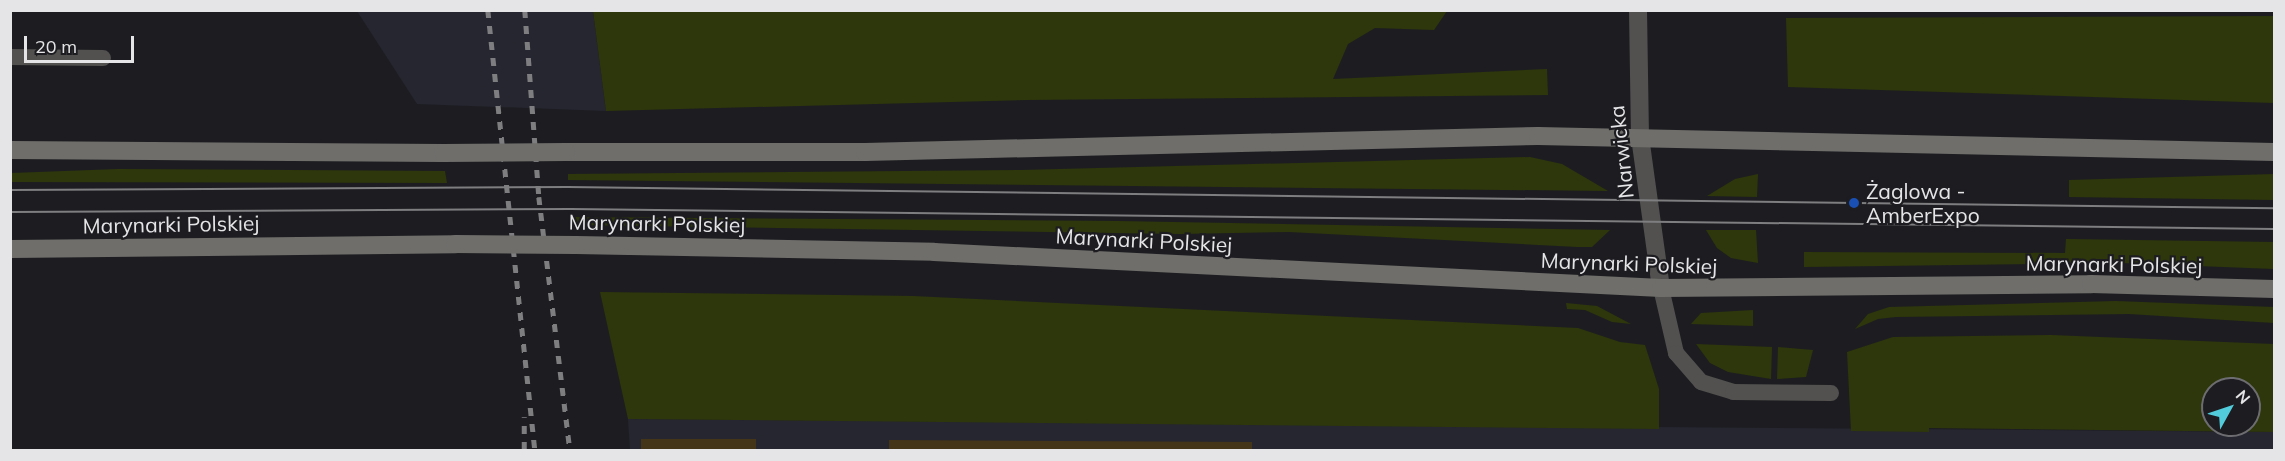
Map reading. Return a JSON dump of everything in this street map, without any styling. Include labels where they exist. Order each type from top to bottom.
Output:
[{"type":"main road","points":[[10,150],[443,153],[876,152],[1437,138],[1640,137],[2274,152]]},
{"type":"main road","name":"Marynarki Polskiej","points":[[10,249],[455,244],[576,245],[946,253],[1661,288],[2091,284],[2274,289]]},
{"type":"street","name":"Narwicka","points":[[1638,10],[1640,137],[1661,288]]},
{"type":"lane","points":[[10,57],[104,58]]},
{"type":"lane","points":[[1661,288],[1676,353],[1701,382],[1733,392],[1831,393]]},
{"type":"shaded area","points":[[357,11],[593,11],[606,111],[417,104]]},
{"type":"shaded area","points":[[628,419],[2201,431],[2201,437],[2261,437],[2261,432],[2274,432],[2274,450],[630,450]]},
{"type":"green space","points":[[593,11],[1447,11],[1434,30],[1375,28],[1348,44],[1333,79],[1547,69],[1548,95],[1026,100],[606,111]]},
{"type":"green space","points":[[2274,16],[2274,103],[1788,87],[1786,18]]},
{"type":"green space","points":[[1530,157],[1562,164],[1608,191],[568,180],[568,174],[1021,170]]},
{"type":"green space","points":[[118,169],[445,171],[447,183],[11,182],[11,173]]},
{"type":"green space","points":[[1758,174],[1757,197],[1707,196],[1735,179]]},
{"type":"green space","points":[[2274,174],[2274,200],[2069,197],[2069,180]]},
{"type":"green space","points":[[572,217],[1117,221],[1610,230],[1592,247],[1577,247],[1289,232],[1180,234],[573,225]]},
{"type":"green space","points":[[1706,230],[1756,230],[1758,263],[1731,258],[1717,248]]},
{"type":"green space","points":[[2066,239],[2274,242],[2274,269],[2121,263],[1804,267],[1804,252],[2065,253]]},
{"type":"green space","points":[[600,292],[913,296],[1578,328],[1620,342],[1645,345],[1659,389],[1659,429],[628,419]]},
{"type":"green space","points":[[2116,301],[2274,307],[2274,323],[2129,314],[1896,317],[1878,319],[1855,329],[1868,314],[1889,307]]},
{"type":"green space","points":[[1566,303],[1597,306],[1631,324],[1612,322],[1585,310],[1567,309]]},
{"type":"green space","points":[[1753,310],[1753,326],[1691,324],[1701,313]]},
{"type":"green space","points":[[2051,335],[2274,344],[2274,432],[2261,432],[2261,377],[2201,377],[2201,431],[1929,428],[1929,432],[1851,431],[1847,352],[1893,337]]},
{"type":"green space","points":[[1696,344],[1772,347],[1771,379],[1728,372],[1710,363]]},
{"type":"green space","points":[[1778,347],[1813,350],[1806,377],[1777,379]]},
{"type":"building","points":[[641,439],[756,439],[756,450],[641,450]]},
{"type":"building","points":[[889,440],[1252,442],[1252,450],[889,450]]},
{"type":"tram line","points":[[10,190],[568,187],[2274,208]]},
{"type":"tram line","points":[[10,212],[571,209],[2274,229]]},
{"type":"railway","points":[[488,10],[535,450]]},
{"type":"railway","points":[[525,10],[539,197],[570,450]]},
{"type":"railway","points":[[524,417],[524,450]]},
{"type":"place","name":"Żaglowa - AmberExpo","points":[[1854,203]]}]
